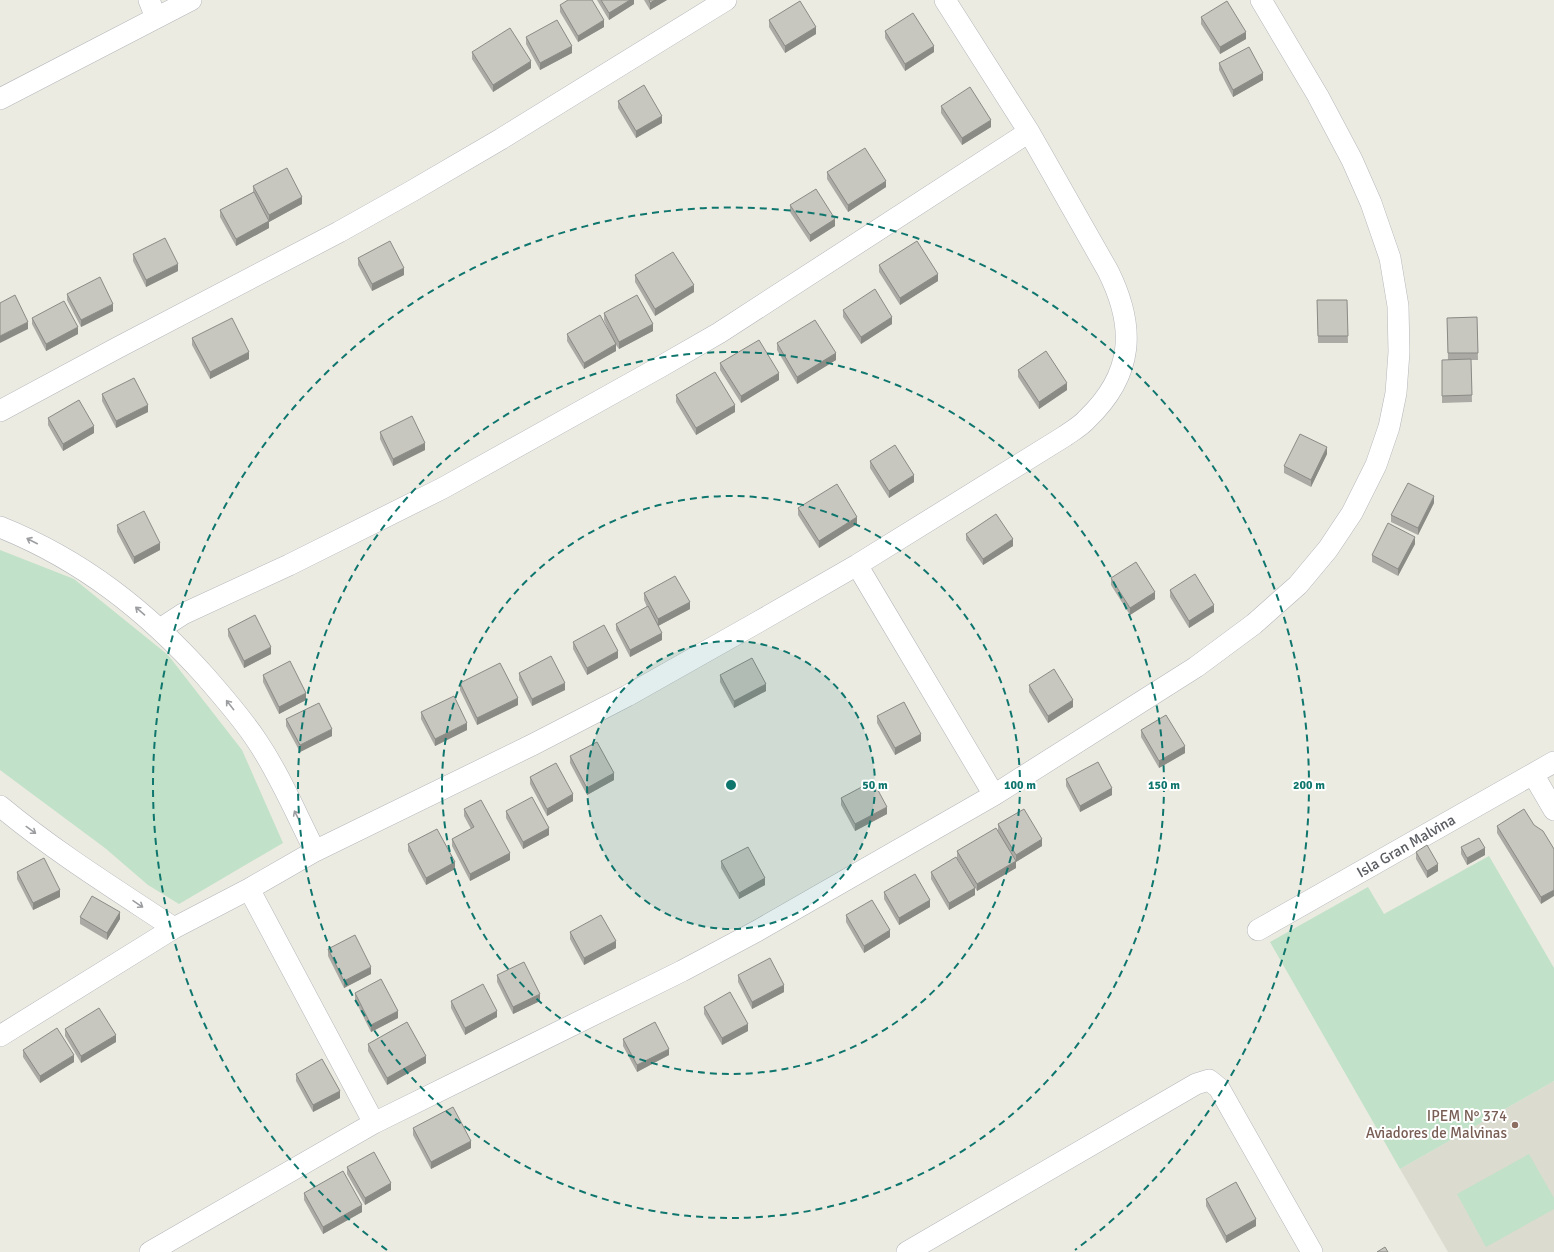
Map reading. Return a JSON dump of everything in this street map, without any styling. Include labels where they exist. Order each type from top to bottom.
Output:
[{"type":"street","points":[[0,98],[153,9],[190,0]]},
{"type":"street","points":[[0,411],[339,232],[501,139],[726,0]]},
{"type":"street","points":[[0,1036],[174,928],[249,889],[315,851],[532,745],[627,696],[857,565],[1065,436],[1087,420],[1115,384],[1125,359],[1127,339],[1125,315],[1117,289],[1029,132],[945,0]]},
{"type":"street","points":[[150,1252],[374,1123],[682,971],[756,931],[994,795],[1196,667],[1254,624],[1298,585],[1328,549],[1352,513],[1376,465],[1389,427],[1396,393],[1399,352],[1398,306],[1390,258],[1370,203],[1352,160],[1318,96],[1261,0]]},
{"type":"street","points":[[160,629],[188,612],[296,562],[443,488],[660,367],[726,328],[1029,132]]},
{"type":"street","points":[[0,527],[25,537],[75,564],[131,604],[160,629],[202,672],[245,724],[266,756],[315,851]]},
{"type":"street","points":[[857,565],[994,795]]},
{"type":"street","name":"Isla Gran Malvina","points":[[1258,930],[1554,762]]},
{"type":"street","points":[[1533,774],[1554,810]]},
{"type":"street","points":[[0,806],[19,822],[76,862],[174,928]]},
{"type":"street","points":[[249,889],[374,1123]]},
{"type":"street","points":[[907,1252],[1196,1084],[1209,1080],[1219,1088],[1312,1252]]},
{"type":"shaded area","name":"IPEM N° 374 Aviadores de Malvinas","points":[[1554,1081],[1554,1252],[1448,1252],[1400,1169]]},
{"type":"green space","points":[[0,550],[74,579],[168,655],[242,750],[283,843],[179,904],[148,885],[105,848],[0,770]]},
{"type":"green space","points":[[1489,856],[1554,968],[1554,1081],[1400,1169],[1270,942],[1368,887],[1384,914]]},
{"type":"green space","points":[[1529,1154],[1554,1198],[1554,1209],[1486,1247],[1457,1194]]},
{"type":"building","points":[[568,0],[592,0],[604,20],[578,36],[560,5]]},
{"type":"building","points":[[601,0],[630,0],[609,13]]},
{"type":"building","points":[[800,1],[816,27],[785,46],[769,20]]},
{"type":"building","points":[[1227,1],[1246,32],[1220,47],[1201,17]]},
{"type":"building","points":[[913,13],[934,46],[905,64],[885,31]]},
{"type":"building","points":[[557,20],[572,46],[540,63],[526,37]]},
{"type":"building","points":[[510,28],[531,61],[493,85],[472,52]]},
{"type":"building","points":[[1249,47],[1263,73],[1233,90],[1219,63]]},
{"type":"building","points":[[644,85],[662,116],[636,131],[618,101]]},
{"type":"building","points":[[970,87],[991,120],[962,138],[941,106]]},
{"type":"building","points":[[865,148],[886,181],[848,205],[827,172]]},
{"type":"building","points":[[287,168],[302,197],[269,215],[253,186]]},
{"type":"building","points":[[816,189],[835,219],[810,235],[790,205]]},
{"type":"building","points":[[254,192],[269,221],[236,239],[220,210]]},
{"type":"building","points":[[165,238],[178,264],[146,280],[133,254]]},
{"type":"building","points":[[390,241],[404,268],[372,284],[358,258]]},
{"type":"building","points":[[917,241],[938,274],[900,298],[879,265]]},
{"type":"building","points":[[673,252],[694,285],[655,309],[635,275]]},
{"type":"building","points":[[100,277],[113,304],[81,320],[67,294]]},
{"type":"building","points":[[875,289],[892,317],[861,337],[843,310]]},
{"type":"building","points":[[15,295],[28,322],[0,336],[0,303]]},
{"type":"building","points":[[637,295],[653,324],[619,342],[604,313]]},
{"type":"building","points":[[1317,300],[1347,300],[1348,336],[1318,336]]},
{"type":"building","points":[[64,301],[78,327],[46,344],[32,318]]},
{"type":"building","points":[[600,315],[616,344],[584,363],[567,334]]},
{"type":"building","points":[[1477,317],[1478,353],[1448,353],[1447,318]]},
{"type":"building","points":[[232,318],[249,352],[210,372],[192,338]]},
{"type":"building","points":[[815,320],[836,353],[797,377],[777,343]]},
{"type":"building","points":[[759,340],[779,373],[741,396],[720,363]]},
{"type":"building","points":[[1046,351],[1067,383],[1039,402],[1018,370]]},
{"type":"building","points":[[1471,359],[1472,395],[1442,396],[1442,360]]},
{"type":"building","points":[[715,372],[735,405],[696,428],[676,395]]},
{"type":"building","points":[[134,378],[148,405],[116,421],[102,394]]},
{"type":"building","points":[[79,400],[94,426],[63,444],[48,418]]},
{"type":"building","points":[[412,416],[425,443],[393,459],[380,432]]},
{"type":"building","points":[[1300,434],[1327,447],[1311,480],[1284,466]]},
{"type":"building","points":[[895,445],[914,475],[889,491],[870,461]]},
{"type":"building","points":[[1408,483],[1434,496],[1418,528],[1391,515]]},
{"type":"building","points":[[837,484],[857,517],[819,541],[798,508]]},
{"type":"building","points":[[144,511],[160,543],[134,557],[117,525]]},
{"type":"building","points":[[996,514],[1013,539],[983,559],[966,534]]},
{"type":"building","points":[[1388,523],[1415,537],[1398,569],[1372,555]]},
{"type":"building","points":[[1136,562],[1155,592],[1130,608],[1111,578]]},
{"type":"building","points":[[1195,574],[1214,605],[1189,621],[1170,590]]},
{"type":"building","points":[[675,576],[690,602],[658,619],[644,593]]},
{"type":"building","points":[[648,606],[662,633],[630,650],[616,624]]},
{"type":"building","points":[[255,615],[271,647],[244,661],[228,629]]},
{"type":"building","points":[[604,625],[618,651],[587,668],[573,642]]},
{"type":"building","points":[[551,656],[565,683],[532,699],[519,673]]},
{"type":"building","points":[[752,658],[766,684],[734,701],[720,675]]},
{"type":"building","points":[[290,661],[306,693],[279,707],[263,675]]},
{"type":"building","points":[[500,663],[518,698],[477,718],[460,683]]},
{"type":"building","points":[[1054,669],[1073,700],[1048,716],[1029,685]]},
{"type":"building","points":[[454,696],[467,723],[435,739],[421,712]]},
{"type":"building","points":[[904,702],[921,734],[895,748],[877,716]]},
{"type":"building","points":[[319,703],[332,729],[300,745],[286,719]]},
{"type":"building","points":[[1166,715],[1185,746],[1159,761],[1141,730]]},
{"type":"building","points":[[597,742],[614,773],[587,788],[570,756]]},
{"type":"building","points":[[1098,762],[1112,788],[1080,806],[1066,779]]},
{"type":"building","points":[[556,763],[573,794],[547,809],[530,777]]},
{"type":"building","points":[[873,781],[887,807],[855,824],[841,798]]},
{"type":"building","points":[[532,797],[549,828],[523,842],[506,811]]},
{"type":"building","points":[[481,800],[510,853],[470,874],[452,839],[474,827],[464,809]]},
{"type":"building","points":[[1024,809],[1042,839],[1016,855],[998,824]]},
{"type":"building","points":[[1524,809],[1534,825],[1543,831],[1554,849],[1554,890],[1541,897],[1497,826]]},
{"type":"building","points":[[996,828],[1016,861],[977,884],[957,851]]},
{"type":"building","points":[[437,829],[455,862],[426,878],[408,844]]},
{"type":"building","points":[[1479,838],[1485,848],[1467,858],[1461,847]]},
{"type":"building","points":[[1427,845],[1438,864],[1427,871],[1416,852]]},
{"type":"building","points":[[748,847],[765,878],[739,893],[721,861]]},
{"type":"building","points":[[956,857],[975,888],[949,903],[931,872]]},
{"type":"building","points":[[44,858],[60,890],[33,903],[17,872]]},
{"type":"building","points":[[915,874],[930,900],[899,918],[884,892]]},
{"type":"building","points":[[92,896],[120,912],[107,933],[80,917]]},
{"type":"building","points":[[872,900],[890,930],[864,946],[846,915]]},
{"type":"building","points":[[601,915],[616,941],[584,958],[570,932]]},
{"type":"building","points":[[355,935],[371,967],[344,981],[328,949]]},
{"type":"building","points":[[770,958],[784,985],[752,1002],[738,975]]},
{"type":"building","points":[[524,962],[540,994],[513,1007],[497,975]]},
{"type":"building","points":[[381,979],[398,1011],[371,1025],[355,993]]},
{"type":"building","points":[[483,984],[497,1011],[465,1028],[451,1001]]},
{"type":"building","points":[[730,992],[748,1024],[722,1038],[704,1007]]},
{"type":"building","points":[[99,1008],[116,1035],[81,1056],[65,1029]]},
{"type":"building","points":[[407,1022],[426,1056],[387,1078],[368,1044]]},
{"type":"building","points":[[655,1022],[669,1049],[637,1065],[623,1039]]},
{"type":"building","points":[[57,1028],[74,1055],[40,1076],[23,1050]]},
{"type":"building","points":[[322,1059],[340,1091],[313,1105],[296,1074]]},
{"type":"building","points":[[453,1107],[471,1141],[431,1162],[413,1128]]},
{"type":"building","points":[[374,1152],[391,1183],[365,1198],[347,1167]]},
{"type":"building","points":[[343,1171],[362,1205],[323,1227],[304,1193]]},
{"type":"building","points":[[1236,1182],[1256,1219],[1226,1236],[1206,1199]]},
{"type":"building","points":[[1385,1247],[1388,1252],[1377,1252]]},
{"type":"place","name":"IPEM N° 374 Aviadores de Malvinas","points":[[1515,1125]]}]
